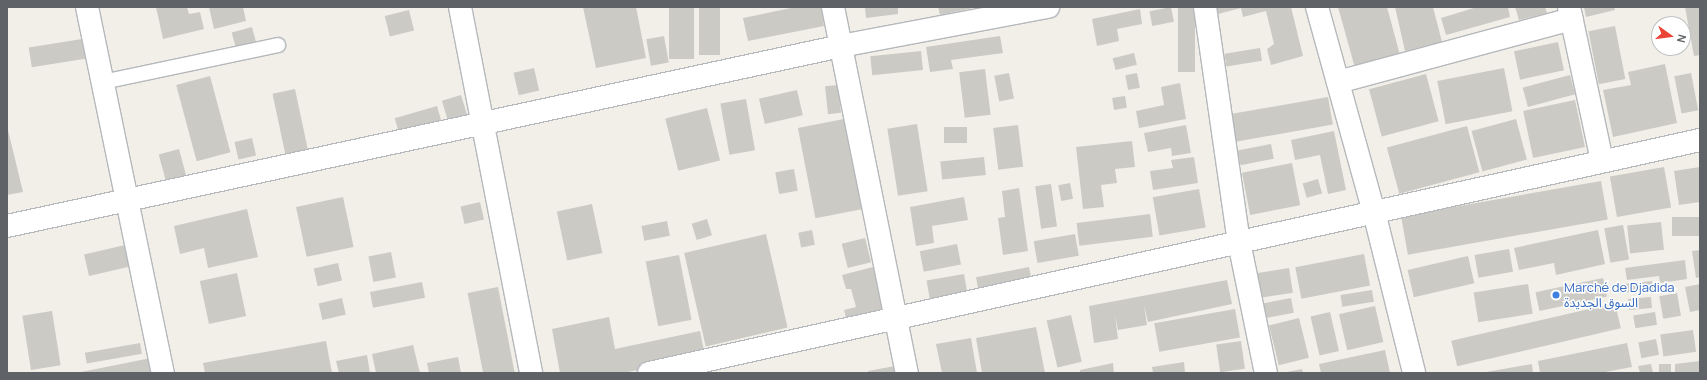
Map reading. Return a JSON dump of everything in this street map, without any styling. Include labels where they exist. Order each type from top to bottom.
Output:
[{"type":"street","points":[[88,7],[163,373]]},
{"type":"street","points":[[460,7],[531,373]]},
{"type":"street","points":[[833,7],[907,373]]},
{"type":"street","points":[[7,226],[841,46],[1048,7]]},
{"type":"street","points":[[1205,7],[1239,242],[1266,373]]},
{"type":"street","points":[[1317,7],[1374,212],[1414,373]]},
{"type":"street","points":[[1338,82],[1570,13],[1602,161]]},
{"type":"street","points":[[649,373],[1700,140]]},
{"type":"lane","points":[[103,82],[278,45]]},
{"type":"building","points":[[156,7],[187,7],[189,14],[200,12],[204,29],[163,39]]},
{"type":"building","points":[[209,7],[243,7],[246,21],[214,29]]},
{"type":"building","points":[[583,7],[636,7],[646,58],[596,68]]},
{"type":"building","points":[[669,7],[694,7],[694,59],[669,59]]},
{"type":"building","points":[[699,7],[720,7],[720,55],[699,55]]},
{"type":"building","points":[[796,7],[821,7],[824,26],[748,41],[743,18]]},
{"type":"building","points":[[865,7],[898,7],[898,14],[866,18]]},
{"type":"building","points":[[938,7],[973,7],[973,8],[940,15]]},
{"type":"building","points":[[1171,7],[1174,22],[1152,26],[1149,11]]},
{"type":"building","points":[[1178,7],[1195,7],[1195,72],[1178,72]]},
{"type":"building","points":[[1216,7],[1291,7],[1303,56],[1271,65],[1267,49],[1274,44],[1266,11],[1243,17],[1241,8],[1218,14]]},
{"type":"building","points":[[1338,7],[1387,7],[1400,55],[1355,68]]},
{"type":"building","points":[[1395,7],[1433,7],[1442,42],[1405,51]]},
{"type":"building","points":[[1477,7],[1508,7],[1510,17],[1446,35],[1441,18]]},
{"type":"building","points":[[1515,7],[1545,7],[1547,13],[1519,20]]},
{"type":"building","points":[[1584,7],[1614,7],[1615,10],[1586,17]]},
{"type":"building","points":[[1685,7],[1700,7],[1700,55],[1694,56],[1691,40],[1691,16],[1687,16]]},
{"type":"building","points":[[1140,9],[1142,24],[1117,29],[1119,41],[1097,46],[1092,19]]},
{"type":"building","points":[[409,10],[414,30],[390,36],[385,16]]},
{"type":"building","points":[[1615,26],[1625,79],[1599,84],[1588,31]]},
{"type":"building","points":[[252,27],[256,42],[236,48],[232,32]]},
{"type":"building","points":[[664,36],[669,63],[651,66],[646,39]]},
{"type":"building","points":[[1000,36],[1003,53],[951,60],[953,69],[930,72],[926,47]]},
{"type":"building","points":[[82,39],[85,59],[32,67],[29,47]]},
{"type":"building","points":[[1558,42],[1564,70],[1520,80],[1514,51]]},
{"type":"building","points":[[1260,48],[1262,61],[1226,66],[1224,54]]},
{"type":"building","points":[[921,51],[923,70],[872,75],[870,56]]},
{"type":"building","points":[[1134,53],[1137,65],[1116,70],[1113,58]]},
{"type":"building","points":[[1665,64],[1677,123],[1613,137],[1603,90],[1631,85],[1628,72]]},
{"type":"building","points":[[534,68],[539,90],[519,95],[514,73]]},
{"type":"building","points":[[1504,68],[1512,111],[1446,124],[1437,81]]},
{"type":"building","points":[[985,69],[991,115],[965,118],[959,72]]},
{"type":"building","points":[[1009,73],[1014,99],[999,101],[994,76]]},
{"type":"building","points":[[1137,73],[1140,88],[1128,90],[1125,75]]},
{"type":"building","points":[[1691,73],[1698,110],[1682,114],[1674,76]]},
{"type":"building","points":[[1426,74],[1439,121],[1382,137],[1369,89]]},
{"type":"building","points":[[1570,75],[1575,94],[1528,107],[1523,88]]},
{"type":"building","points":[[210,76],[230,152],[197,161],[176,85]]},
{"type":"building","points":[[1180,83],[1186,119],[1139,128],[1136,111],[1164,105],[1161,87]]},
{"type":"building","points":[[838,85],[841,113],[828,114],[825,86]]},
{"type":"building","points":[[295,89],[309,155],[286,159],[273,94]]},
{"type":"building","points":[[797,90],[803,115],[765,124],[759,99]]},
{"type":"building","points":[[461,95],[467,115],[448,121],[442,101]]},
{"type":"building","points":[[1125,96],[1127,108],[1114,110],[1112,98]]},
{"type":"building","points":[[1328,97],[1333,125],[1234,142],[1230,114]]},
{"type":"building","points":[[746,99],[755,150],[729,155],[720,104]]},
{"type":"building","points":[[1575,100],[1585,147],[1533,158],[1523,111]]},
{"type":"building","points":[[437,106],[442,124],[400,136],[395,118]]},
{"type":"building","points":[[707,108],[720,160],[678,171],[665,118]]},
{"type":"building","points":[[844,119],[862,209],[815,218],[798,128]]},
{"type":"building","points":[[1516,119],[1527,160],[1482,171],[1472,131]]},
{"type":"building","points":[[917,124],[928,191],[898,196],[887,129]]},
{"type":"building","points":[[1018,125],[1023,167],[998,170],[993,128]]},
{"type":"building","points":[[1186,125],[1191,153],[1172,156],[1171,148],[1148,152],[1144,133]]},
{"type":"building","points":[[7,126],[23,192],[7,195]]},
{"type":"building","points":[[1467,126],[1479,172],[1399,194],[1387,147]]},
{"type":"building","points":[[944,127],[967,127],[967,143],[944,143]]},
{"type":"building","points":[[1334,131],[1346,190],[1328,194],[1320,155],[1295,160],[1291,140]]},
{"type":"building","points":[[252,138],[256,156],[239,160],[234,142]]},
{"type":"building","points":[[1132,141],[1135,167],[1115,169],[1117,183],[1101,185],[1104,207],[1083,209],[1076,147]]},
{"type":"building","points":[[1271,144],[1274,159],[1240,165],[1238,150]]},
{"type":"building","points":[[179,149],[186,175],[166,181],[159,154]]},
{"type":"building","points":[[984,157],[986,175],[942,180],[940,162]]},
{"type":"building","points":[[1194,157],[1198,183],[1153,190],[1150,171],[1173,168],[1171,160]]},
{"type":"building","points":[[1292,163],[1300,205],[1250,215],[1242,173]]},
{"type":"building","points":[[1664,167],[1671,207],[1617,217],[1610,177]]},
{"type":"building","points":[[1700,167],[1700,202],[1679,205],[1674,171]]},
{"type":"building","points":[[794,169],[798,191],[779,194],[775,172]]},
{"type":"building","points":[[1318,179],[1322,193],[1307,198],[1303,183]]},
{"type":"building","points":[[1601,181],[1608,219],[1408,255],[1401,216]]},
{"type":"building","points":[[1070,183],[1073,199],[1061,201],[1058,185]]},
{"type":"building","points":[[1051,184],[1057,227],[1041,229],[1035,186]]},
{"type":"building","points":[[1019,188],[1028,251],[1003,255],[998,218],[1005,217],[1002,191]]},
{"type":"building","points":[[1199,189],[1206,227],[1159,236],[1153,197]]},
{"type":"building","points":[[343,197],[354,247],[307,257],[296,207]]},
{"type":"building","points":[[964,197],[968,220],[932,226],[934,243],[916,246],[910,207]]},
{"type":"building","points":[[480,202],[484,220],[465,224],[461,206]]},
{"type":"building","points":[[592,204],[602,253],[567,260],[557,211]]},
{"type":"building","points":[[247,209],[258,257],[208,268],[204,248],[180,254],[174,226]]},
{"type":"building","points":[[1150,214],[1153,237],[1079,246],[1077,223]]},
{"type":"building","points":[[1672,217],[1700,217],[1700,236],[1672,236]]},
{"type":"building","points":[[707,219],[712,235],[697,240],[692,224]]},
{"type":"building","points":[[667,221],[670,236],[644,241],[641,226]]},
{"type":"building","points":[[1661,222],[1664,250],[1630,253],[1627,226]]},
{"type":"building","points":[[1623,225],[1629,259],[1610,263],[1604,228]]},
{"type":"building","points":[[812,230],[815,245],[801,247],[798,233]]},
{"type":"building","points":[[1598,230],[1605,264],[1556,275],[1554,263],[1519,270],[1514,248]]},
{"type":"building","points":[[766,234],[788,328],[706,346],[684,253]]},
{"type":"building","points":[[1075,234],[1079,256],[1037,263],[1034,241]]},
{"type":"building","points":[[865,238],[871,262],[848,268],[842,244]]},
{"type":"building","points":[[957,244],[961,265],[924,272],[920,251]]},
{"type":"building","points":[[125,245],[130,266],[89,276],[84,254]]},
{"type":"building","points":[[1509,249],[1513,272],[1479,278],[1475,255]]},
{"type":"building","points":[[1700,250],[1700,277],[1696,278],[1692,251]]},
{"type":"building","points":[[391,252],[396,278],[373,282],[368,256]]},
{"type":"building","points":[[1364,254],[1370,285],[1301,299],[1295,267]]},
{"type":"building","points":[[679,255],[692,320],[658,326],[646,261]]},
{"type":"building","points":[[1468,256],[1474,283],[1414,297],[1408,270]]},
{"type":"building","points":[[1685,260],[1687,279],[1660,283],[1659,276],[1627,280],[1625,268]]},
{"type":"building","points":[[338,263],[342,281],[318,286],[314,269]]},
{"type":"building","points":[[873,267],[886,314],[848,325],[844,310],[856,307],[851,289],[846,289],[842,275]]},
{"type":"building","points":[[1029,267],[1032,282],[979,292],[976,277]]},
{"type":"building","points":[[1289,268],[1293,293],[1260,298],[1256,273]]},
{"type":"building","points":[[237,273],[246,316],[209,324],[200,281]]},
{"type":"building","points":[[964,274],[968,297],[931,303],[927,281]]},
{"type":"building","points":[[1603,278],[1607,297],[1539,311],[1536,292]]},
{"type":"building","points":[[1227,280],[1232,304],[1148,322],[1144,305],[1147,325],[1118,330],[1115,315],[1118,339],[1094,343],[1089,306]]},
{"type":"building","points":[[1652,281],[1653,290],[1618,294],[1617,285]]},
{"type":"building","points":[[422,282],[425,298],[373,308],[370,292]]},
{"type":"building","points":[[1528,284],[1533,314],[1478,322],[1474,293]]},
{"type":"building","points":[[1700,284],[1700,310],[1690,312],[1685,287]]},
{"type":"building","points":[[498,287],[515,373],[483,373],[468,293]]},
{"type":"building","points":[[1372,290],[1374,302],[1342,307],[1340,295]]},
{"type":"building","points":[[1677,293],[1681,316],[1663,319],[1659,296]]},
{"type":"building","points":[[1651,297],[1652,308],[1629,310],[1628,299]]},
{"type":"building","points":[[342,298],[346,315],[322,320],[319,303]]},
{"type":"building","points":[[1291,298],[1294,313],[1266,318],[1264,303]]},
{"type":"building","points":[[1615,303],[1621,328],[1457,366],[1451,341]]},
{"type":"building","points":[[1375,306],[1383,342],[1347,350],[1339,314]]},
{"type":"building","points":[[1235,309],[1240,338],[1159,352],[1154,323]]},
{"type":"building","points":[[52,311],[61,365],[31,370],[22,316]]},
{"type":"building","points":[[1330,312],[1339,351],[1320,355],[1311,316]]},
{"type":"building","points":[[1655,312],[1657,325],[1635,328],[1633,315]]},
{"type":"building","points":[[1071,315],[1082,362],[1057,367],[1047,321]]},
{"type":"building","points":[[609,317],[615,349],[700,331],[705,356],[623,373],[560,373],[552,329]]},
{"type":"building","points":[[1299,318],[1309,358],[1279,365],[1269,325]]},
{"type":"building","points":[[1036,327],[1045,373],[982,373],[976,338]]},
{"type":"building","points":[[1693,330],[1696,352],[1663,356],[1660,335]]},
{"type":"building","points":[[971,338],[977,373],[942,373],[936,344]]},
{"type":"building","points":[[1656,339],[1659,355],[1641,358],[1638,342]]},
{"type":"building","points":[[326,341],[332,373],[205,373],[203,363]]},
{"type":"building","points":[[1241,341],[1245,369],[1220,372],[1216,344]]},
{"type":"building","points":[[140,343],[142,354],[87,364],[85,353]]},
{"type":"building","points":[[1627,343],[1632,367],[1600,373],[1540,373],[1538,361]]},
{"type":"building","points":[[413,345],[420,373],[376,373],[372,354]]},
{"type":"building","points":[[1385,350],[1390,373],[1321,373],[1319,364]]},
{"type":"building","points":[[367,355],[370,373],[339,373],[336,361]]},
{"type":"building","points":[[156,357],[159,373],[81,373],[81,372]]},
{"type":"building","points":[[458,357],[461,373],[429,373],[427,363]]},
{"type":"building","points":[[1700,361],[1700,373],[1675,373],[1675,364]]},
{"type":"building","points":[[1184,362],[1185,373],[1153,373],[1152,367]]},
{"type":"building","points":[[1113,363],[1114,373],[1080,373],[1080,370]]},
{"type":"building","points":[[1532,364],[1533,373],[1486,373],[1486,372]]},
{"type":"building","points":[[1651,364],[1653,373],[1640,373],[1638,366]]},
{"type":"building","points":[[1659,364],[1671,364],[1671,373],[1659,373]]},
{"type":"building","points":[[895,366],[896,373],[868,373],[868,371]]},
{"type":"building","points":[[1302,369],[1303,373],[1287,373],[1287,372]]},
{"type":"place","name":"Marché de Djadida السوق الجديدة","points":[[1556,295]]}]
